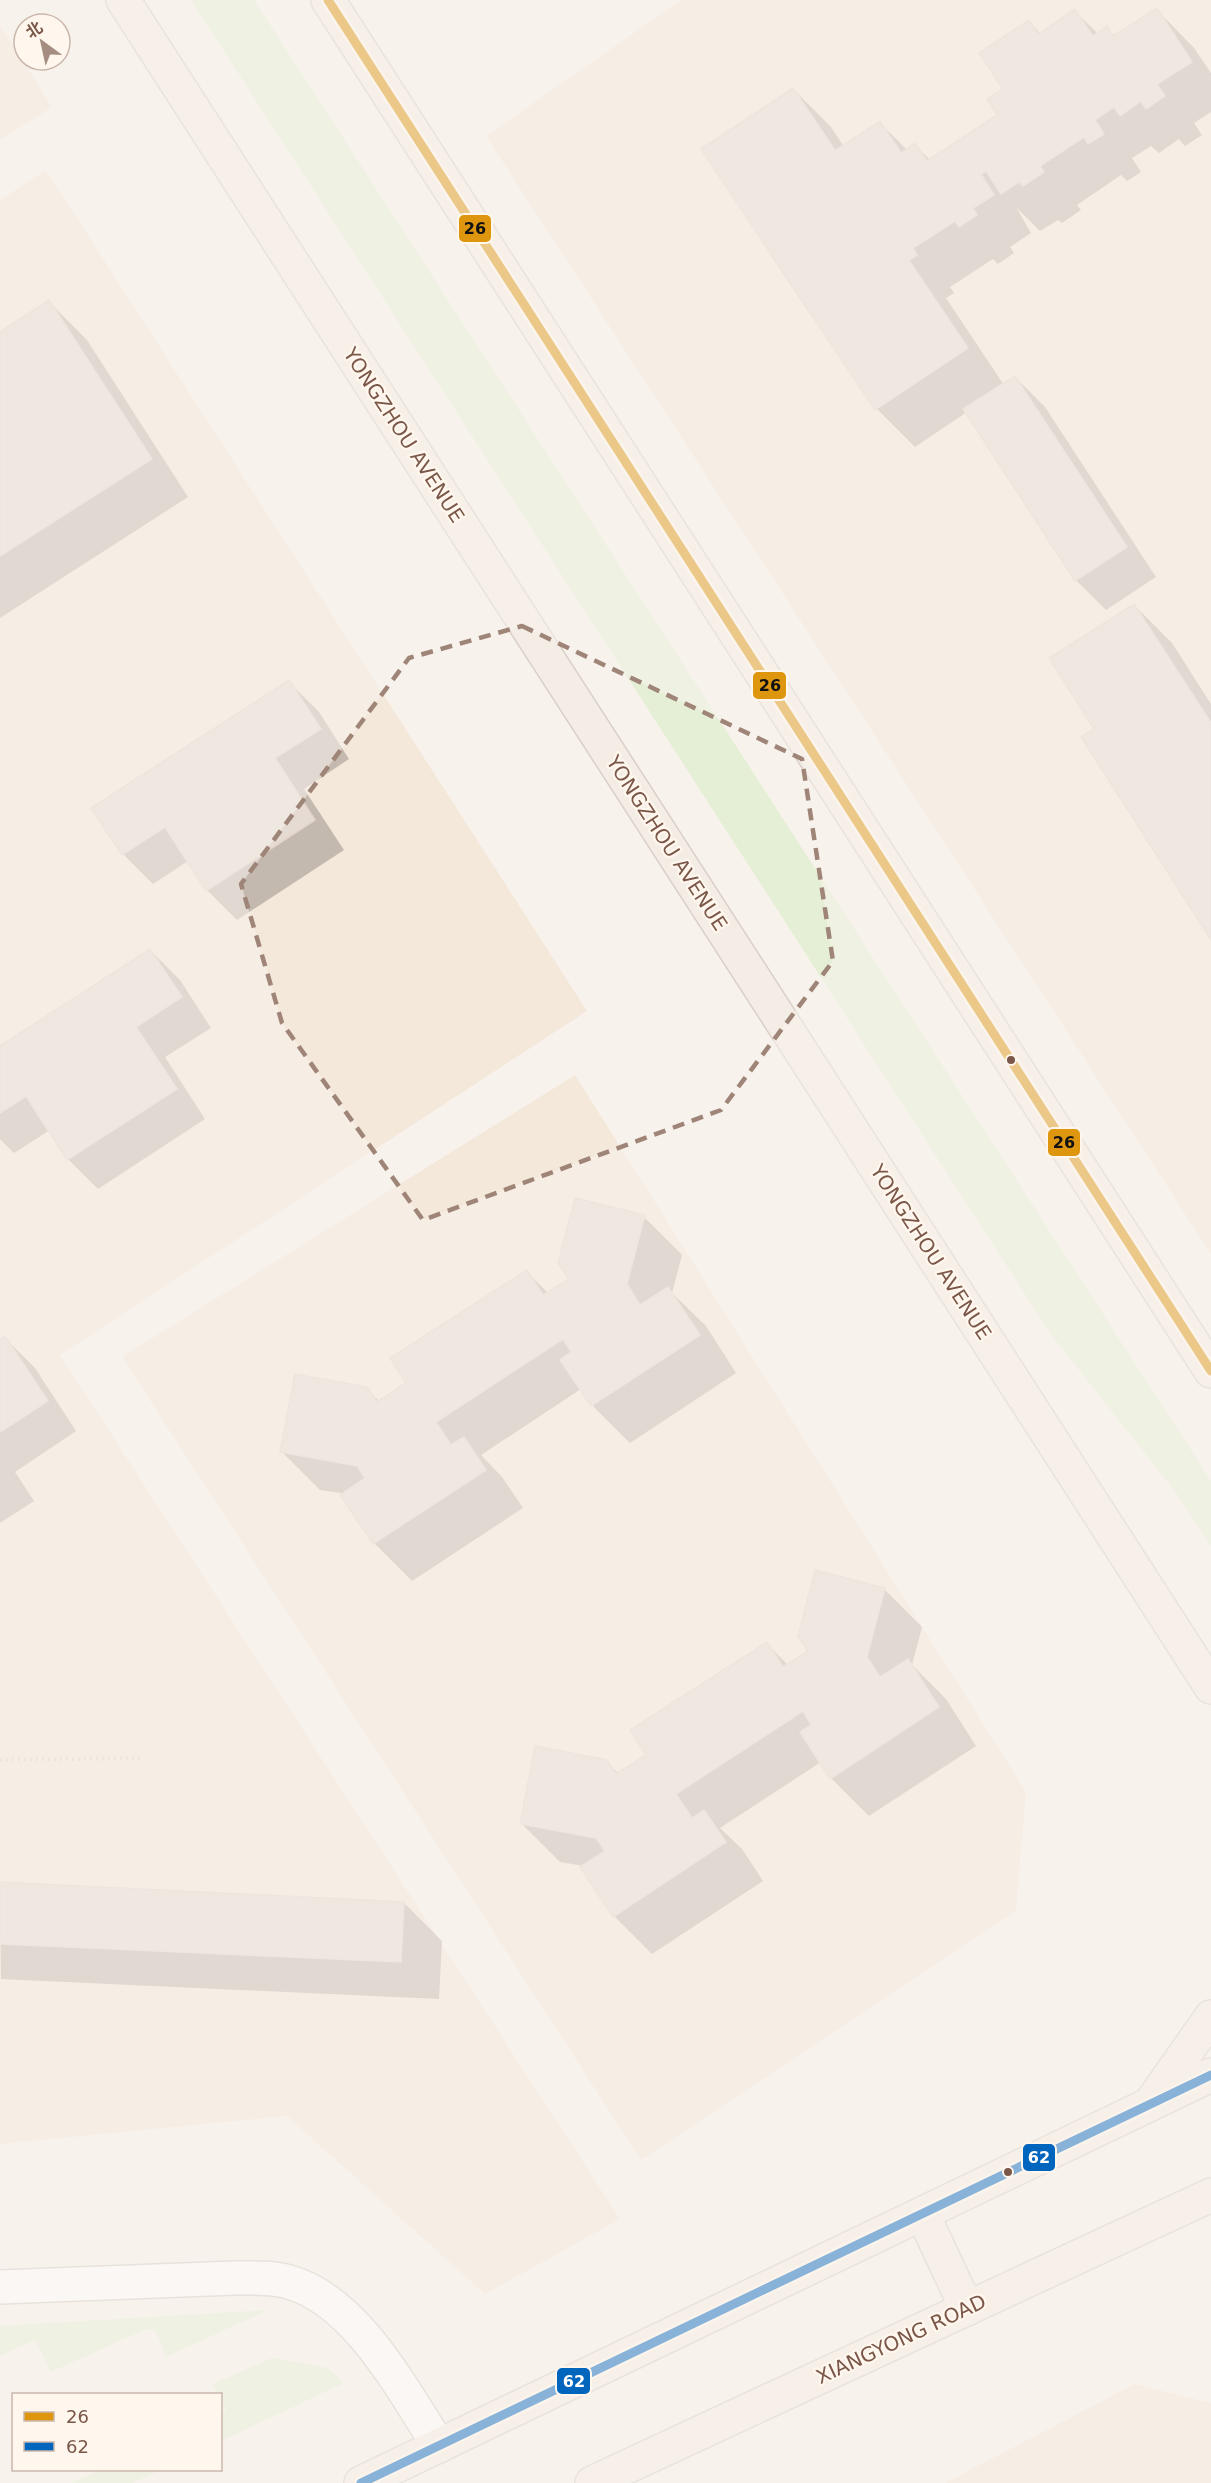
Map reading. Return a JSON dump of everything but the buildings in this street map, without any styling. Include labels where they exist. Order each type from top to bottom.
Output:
[{"type":"main road","name":"YONGZHOU AVENUE","points":[[123,0],[1211,1687]]},
{"type":"main road","points":[[328,0],[1211,1371]]},
{"type":"main road","points":[[1147,2107],[1211,2018]]},
{"type":"main road","points":[[361,2483],[1211,2075]]},
{"type":"main road","name":"XIANGYONG ROAD","points":[[592,2483],[1205,2201]]},
{"type":"main road","points":[[923,2215],[967,2309]]},
{"type":"street","points":[[0,2287],[234,2278],[267,2278],[290,2283],[313,2293],[332,2306],[368,2340],[439,2446]]},
{"type":"path","points":[[0,1760],[144,1758]]},
{"type":"highlighted area","points":[[522,626],[802,759],[833,961],[721,1110],[423,1220],[282,1023],[241,884],[409,658]]},
{"type":"shaded area","points":[[681,0],[1211,0],[1211,1254],[486,136]]},
{"type":"shaded area","points":[[0,25],[12,44],[12,72],[30,72],[52,107],[0,140]]},
{"type":"shaded area","points":[[46,170],[587,1011],[60,1355],[620,2219],[485,2294],[287,2116],[0,2144],[0,200]]},
{"type":"shaded area","points":[[575,1075],[1026,1792],[1016,1911],[641,2160],[122,1357]]},
{"type":"shaded area","points":[[1135,2384],[1211,2403],[1211,2483],[945,2483]]},
{"type":"green space","points":[[191,0],[254,0],[1211,1481],[1211,1546],[1177,1494],[1050,1333]]},
{"type":"green space","points":[[268,2310],[166,2357],[156,2331],[146,2329],[51,2372],[35,2340],[0,2356],[0,2326]]},
{"type":"green space","points":[[272,2358],[328,2368],[344,2383],[222,2441],[222,2413],[226,2411],[222,2393],[218,2393],[213,2384]]},
{"type":"green space","points":[[98,2471],[159,2471],[132,2483],[71,2483]]},
{"type":"transit line","name":"26","points":[[328,0],[1211,1371]]},
{"type":"transit line","name":"62","points":[[361,2483],[1211,2075]]}]
